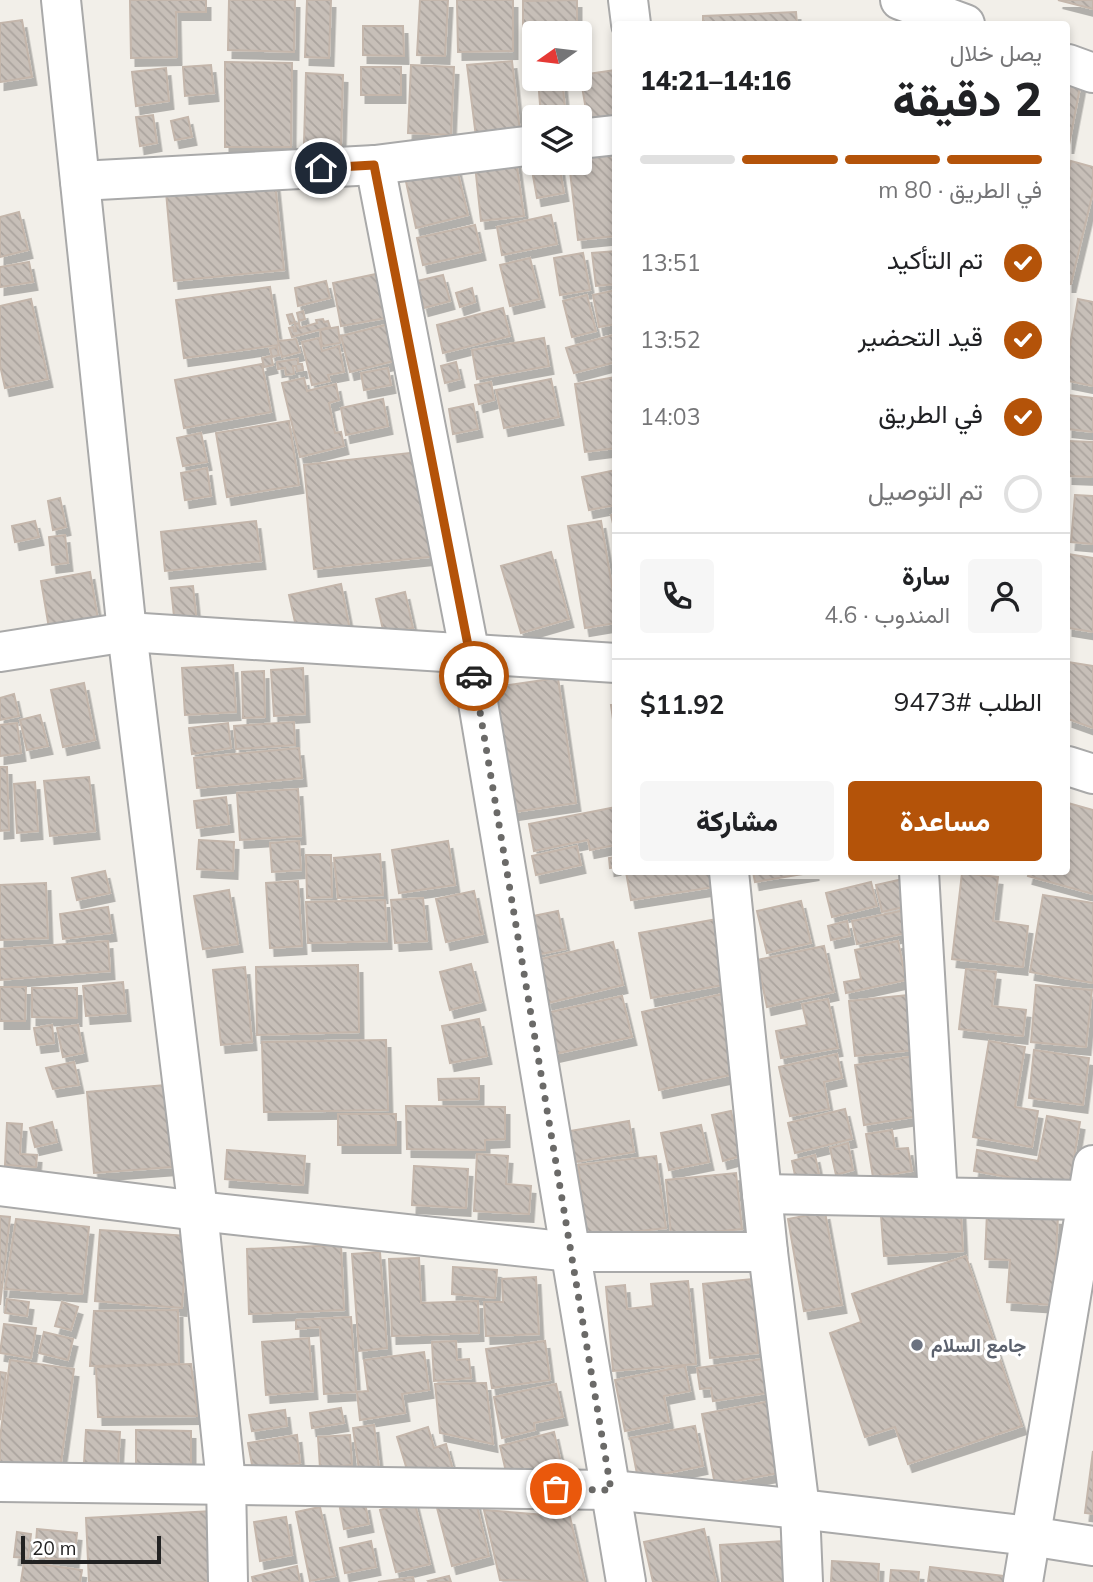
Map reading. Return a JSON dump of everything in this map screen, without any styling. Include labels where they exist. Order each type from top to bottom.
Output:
[{"type":"street","points":[[61,0],[127,632],[198,1211],[226,1483],[228,1582]]},
{"type":"street","points":[[628,0],[631,21]]},
{"type":"street","points":[[883,0],[884,21]]},
{"type":"street","points":[[900,0],[957,21]]},
{"type":"street","points":[[1070,65],[1093,73]]},
{"type":"street","points":[[592,138],[612,135]]},
{"type":"street","points":[[80,181],[374,165],[522,146]]},
{"type":"street","points":[[374,165],[470,655],[626,1582]]},
{"type":"street","points":[[0,652],[127,632],[612,663]]},
{"type":"street","points":[[1070,766],[1093,774]]},
{"type":"street","points":[[729,875],[768,1252],[800,1509],[803,1582]]},
{"type":"street","points":[[919,875],[938,1198]]},
{"type":"street","points":[[762,1194],[938,1198],[1090,1183],[1023,1582]]},
{"type":"street","points":[[0,1186],[571,1252],[768,1252]]},
{"type":"street","points":[[0,1482],[611,1490],[800,1509],[1093,1546]]},
{"type":"building","points":[[130,0],[206,0],[206,12],[176,12],[177,57],[131,58]]},
{"type":"building","points":[[229,0],[295,0],[294,52],[228,50]]},
{"type":"building","points":[[307,0],[331,0],[329,58],[305,57]]},
{"type":"building","points":[[420,0],[448,0],[445,56],[417,55]]},
{"type":"building","points":[[457,0],[513,0],[513,51],[458,52]]},
{"type":"building","points":[[577,0],[577,21],[523,21],[523,1]]},
{"type":"building","points":[[1058,0],[1093,0],[1093,9]]},
{"type":"building","points":[[796,12],[797,21],[703,21],[703,16]]},
{"type":"building","points":[[22,20],[32,77],[0,82],[0,23]]},
{"type":"building","points":[[363,26],[403,26],[404,56],[363,55]]},
{"type":"building","points":[[512,61],[520,132],[476,137],[467,65]]},
{"type":"building","points":[[225,62],[292,63],[291,147],[225,147]]},
{"type":"building","points":[[211,65],[214,93],[185,96],[183,67]]},
{"type":"building","points":[[411,65],[454,67],[451,135],[408,133]]},
{"type":"building","points":[[361,67],[401,67],[401,95],[361,95]]},
{"type":"building","points":[[166,68],[169,101],[136,106],[132,72]]},
{"type":"building","points":[[612,71],[612,124],[592,127],[592,105],[585,105],[583,91],[592,91],[592,73]]},
{"type":"building","points":[[306,73],[343,75],[341,145],[304,144]]},
{"type":"building","points":[[1070,75],[1082,77],[1070,140]]},
{"type":"building","points":[[539,91],[563,91],[565,105],[540,105]]},
{"type":"building","points":[[153,115],[157,143],[140,146],[136,117]]},
{"type":"building","points":[[188,117],[192,137],[175,140],[171,121]]},
{"type":"building","points":[[612,150],[612,236],[578,240],[570,175],[592,175],[592,152]]},
{"type":"building","points":[[516,160],[524,216],[481,221],[475,165]]},
{"type":"building","points":[[1071,161],[1093,167],[1093,192],[1071,284],[1070,284]]},
{"type":"building","points":[[456,165],[468,215],[416,228],[405,177]]},
{"type":"building","points":[[533,175],[561,175],[564,193],[537,198]]},
{"type":"building","points":[[275,182],[284,270],[174,281],[166,192]]},
{"type":"building","points":[[19,212],[28,250],[0,257],[0,217]]},
{"type":"building","points":[[551,215],[557,244],[502,255],[497,227]]},
{"type":"building","points":[[475,225],[481,252],[423,265],[417,238]]},
{"type":"building","points":[[612,251],[612,284],[596,286],[592,253]]},
{"type":"building","points":[[583,253],[590,290],[560,295],[554,258]]},
{"type":"building","points":[[530,258],[540,299],[510,306],[500,265]]},
{"type":"building","points":[[29,262],[33,282],[0,287],[0,267]]},
{"type":"building","points":[[376,274],[386,318],[341,326],[333,283]]},
{"type":"building","points":[[443,275],[450,301],[424,308],[417,281]]},
{"type":"building","points":[[326,281],[330,298],[298,306],[295,288]]},
{"type":"building","points":[[270,287],[279,345],[184,358],[176,300]]},
{"type":"building","points":[[472,288],[475,302],[460,307],[456,293]]},
{"type":"building","points":[[612,291],[612,325],[599,327],[593,295]]},
{"type":"building","points":[[587,295],[596,331],[572,337],[563,301]]},
{"type":"building","points":[[31,299],[48,379],[5,388],[0,365],[0,306]]},
{"type":"building","points":[[1078,299],[1093,302],[1093,386],[1070,381],[1070,345]]},
{"type":"building","points":[[503,308],[510,336],[443,353],[437,325]]},
{"type":"building","points":[[303,311],[305,319],[299,321],[297,313]]},
{"type":"building","points":[[292,314],[295,322],[290,324],[287,315]]},
{"type":"building","points":[[323,319],[324,322],[328,321],[330,327],[292,337],[289,328],[293,327],[296,331],[295,324],[299,323],[300,328]]},
{"type":"building","points":[[389,324],[398,360],[350,372],[341,336]]},
{"type":"building","points":[[338,327],[340,343],[322,346],[320,330]]},
{"type":"building","points":[[612,335],[612,363],[574,373],[566,348]]},
{"type":"building","points":[[319,338],[322,351],[339,346],[344,372],[328,375],[330,381],[312,385],[302,342]]},
{"type":"building","points":[[544,338],[549,366],[477,379],[472,350]]},
{"type":"building","points":[[296,339],[300,352],[282,357],[278,341]]},
{"type":"building","points":[[277,347],[279,355],[272,357],[270,349]]},
{"type":"building","points":[[271,356],[273,365],[264,367],[262,358]]},
{"type":"building","points":[[298,359],[303,370],[297,371],[296,366],[293,366],[294,374],[286,375],[285,368],[278,369],[277,362]]},
{"type":"building","points":[[456,362],[460,379],[445,383],[441,366]]},
{"type":"building","points":[[262,364],[271,412],[184,428],[175,380]]},
{"type":"building","points":[[388,368],[391,385],[364,390],[361,373]]},
{"type":"building","points":[[304,378],[307,391],[336,384],[339,400],[329,403],[335,433],[341,432],[344,446],[300,457],[282,383]]},
{"type":"building","points":[[612,378],[612,449],[585,452],[575,384]]},
{"type":"building","points":[[551,379],[559,417],[504,428],[496,390]]},
{"type":"building","points":[[491,382],[494,400],[479,404],[475,385]]},
{"type":"building","points":[[1070,395],[1093,398],[1093,432],[1070,429]]},
{"type":"building","points":[[383,399],[388,426],[346,435],[341,408]]},
{"type":"building","points":[[473,404],[478,429],[453,434],[449,409]]},
{"type":"building","points":[[289,421],[299,485],[227,497],[216,433]]},
{"type":"building","points":[[201,433],[207,462],[183,466],[177,438]]},
{"type":"building","points":[[1070,441],[1093,442],[1093,477],[1070,476]]},
{"type":"building","points":[[427,451],[438,556],[314,569],[304,465]]},
{"type":"building","points":[[207,468],[211,496],[185,500],[181,473]]},
{"type":"building","points":[[612,471],[612,506],[589,510],[582,477]]},
{"type":"building","points":[[1075,495],[1093,496],[1093,544],[1071,542]]},
{"type":"building","points":[[60,498],[66,527],[53,530],[48,501]]},
{"type":"building","points":[[35,521],[39,537],[15,542],[12,526]]},
{"type":"building","points":[[256,521],[261,561],[165,571],[161,532]]},
{"type":"building","points":[[601,521],[612,586],[612,624],[585,628],[568,526]]},
{"type":"building","points":[[65,535],[68,563],[52,565],[49,537]]},
{"type":"building","points":[[551,552],[569,619],[521,633],[501,566]]},
{"type":"building","points":[[1070,554],[1093,558],[1093,632],[1070,628]]},
{"type":"building","points":[[90,572],[99,625],[50,634],[41,581]]},
{"type":"building","points":[[341,584],[350,630],[299,640],[289,595]]},
{"type":"building","points":[[193,586],[197,624],[175,626],[171,588]]},
{"type":"building","points":[[405,592],[413,628],[384,634],[376,599]]},
{"type":"building","points":[[1070,662],[1093,666],[1093,728],[1070,720]]},
{"type":"building","points":[[233,665],[236,712],[185,715],[182,668]]},
{"type":"building","points":[[303,668],[305,714],[274,716],[271,670]]},
{"type":"building","points":[[264,671],[265,717],[243,718],[242,672]]},
{"type":"building","points":[[558,678],[576,803],[507,813],[488,688]]},
{"type":"building","points":[[84,683],[95,740],[63,747],[51,690]]},
{"type":"building","points":[[14,694],[19,716],[0,720],[0,698]]},
{"type":"building","points":[[40,715],[48,746],[27,750],[20,720]]},
{"type":"building","points":[[294,722],[295,745],[236,749],[234,726]]},
{"type":"building","points":[[17,723],[21,753],[0,756],[0,725]]},
{"type":"building","points":[[228,723],[231,748],[192,754],[189,728]]},
{"type":"building","points":[[299,748],[302,778],[197,788],[194,758]]},
{"type":"building","points":[[0,767],[7,767],[9,830],[0,831]]},
{"type":"building","points":[[89,777],[95,831],[50,836],[44,781]]},
{"type":"building","points":[[35,782],[38,831],[17,833],[14,784]]},
{"type":"building","points":[[298,789],[301,836],[240,840],[237,793]]},
{"type":"building","points":[[226,797],[229,824],[197,828],[194,801]]},
{"type":"building","points":[[1070,804],[1093,810],[1093,894],[1028,876],[1070,875]]},
{"type":"building","points":[[612,808],[612,846],[590,850],[588,840],[534,851],[529,824]]},
{"type":"building","points":[[199,840],[234,842],[233,871],[197,869]]},
{"type":"building","points":[[299,841],[301,870],[272,872],[270,843]]},
{"type":"building","points":[[448,841],[455,885],[399,893],[392,850]]},
{"type":"building","points":[[577,846],[581,865],[536,875],[532,856]]},
{"type":"building","points":[[380,854],[383,895],[338,898],[334,858]]},
{"type":"building","points":[[306,855],[331,855],[332,897],[307,898]]},
{"type":"building","points":[[105,871],[110,893],[77,900],[72,878]]},
{"type":"building","points":[[627,875],[712,875],[714,887],[631,900]]},
{"type":"building","points":[[754,875],[797,875],[755,882]]},
{"type":"building","points":[[962,875],[998,877],[993,921],[1028,926],[1023,967],[952,959]]},
{"type":"building","points":[[903,879],[908,906],[882,912],[876,885]]},
{"type":"building","points":[[298,881],[302,946],[270,948],[266,883]]},
{"type":"building","points":[[871,882],[877,906],[832,917],[826,893]]},
{"type":"building","points":[[46,883],[48,938],[0,940],[0,885]]},
{"type":"building","points":[[229,890],[238,944],[203,949],[194,896]]},
{"type":"building","points":[[474,891],[483,934],[446,942],[436,899]]},
{"type":"building","points":[[1043,895],[1093,903],[1093,983],[1030,972]]},
{"type":"building","points":[[423,898],[427,941],[395,943],[391,900]]},
{"type":"building","points":[[385,900],[387,941],[308,943],[306,902]]},
{"type":"building","points":[[801,901],[811,943],[767,953],[757,911]]},
{"type":"building","points":[[108,907],[112,933],[63,939],[60,914]]},
{"type":"building","points":[[910,909],[915,931],[857,944],[852,921]]},
{"type":"building","points":[[558,911],[566,949],[536,955],[528,917]]},
{"type":"building","points":[[723,918],[734,983],[651,998],[639,933]]},
{"type":"building","points":[[847,921],[850,936],[831,940],[828,926]]},
{"type":"building","points":[[108,941],[110,971],[0,980],[0,949]]},
{"type":"building","points":[[898,941],[906,980],[846,993],[844,982],[861,979],[855,950]]},
{"type":"building","points":[[613,942],[623,985],[548,1003],[537,960]]},
{"type":"building","points":[[824,946],[834,992],[767,1007],[757,960]]},
{"type":"building","points":[[471,964],[481,1002],[450,1010],[440,972]]},
{"type":"building","points":[[358,965],[359,1032],[257,1035],[256,967]]},
{"type":"building","points":[[245,967],[252,1042],[221,1045],[213,970]]},
{"type":"building","points":[[966,969],[996,972],[992,1006],[1026,1010],[1023,1036],[959,1029]]},
{"type":"building","points":[[123,982],[126,1013],[86,1016],[83,986]]},
{"type":"building","points":[[1036,985],[1092,990],[1086,1047],[1031,1042]]},
{"type":"building","points":[[0,987],[26,987],[25,1021],[0,1021]]},
{"type":"building","points":[[32,988],[77,988],[77,1018],[32,1017]]},
{"type":"building","points":[[727,993],[745,1072],[659,1090],[642,1012]]},
{"type":"building","points":[[918,994],[924,1049],[855,1056],[849,1001]]},
{"type":"building","points":[[622,996],[632,1037],[550,1055],[542,1014]]},
{"type":"building","points":[[828,999],[838,1048],[781,1058],[776,1031],[807,1025],[802,1004]]},
{"type":"building","points":[[479,1019],[487,1056],[450,1063],[442,1026]]},
{"type":"building","points":[[52,1025],[54,1043],[37,1045],[34,1028]]},
{"type":"building","points":[[78,1025],[83,1053],[63,1057],[57,1028]]},
{"type":"building","points":[[386,1040],[388,1110],[264,1112],[262,1042]]},
{"type":"building","points":[[989,1041],[1025,1047],[1015,1107],[1038,1111],[1032,1147],[973,1137]]},
{"type":"building","points":[[1034,1050],[1089,1058],[1083,1105],[1029,1098]]},
{"type":"building","points":[[837,1054],[842,1078],[824,1082],[829,1109],[790,1116],[779,1067]]},
{"type":"building","points":[[916,1056],[926,1115],[864,1125],[855,1065]]},
{"type":"building","points":[[74,1062],[79,1085],[53,1089],[46,1068]]},
{"type":"building","points":[[479,1078],[479,1099],[439,1100],[438,1079]]},
{"type":"building","points":[[165,1085],[172,1167],[94,1173],[87,1092]]},
{"type":"building","points":[[406,1106],[505,1107],[505,1139],[485,1140],[485,1150],[407,1149]]},
{"type":"building","points":[[845,1109],[852,1139],[795,1153],[788,1123]]},
{"type":"building","points":[[731,1111],[741,1156],[723,1161],[712,1115]]},
{"type":"building","points":[[338,1114],[396,1114],[396,1145],[338,1145]]},
{"type":"building","points":[[1047,1116],[1080,1122],[1069,1188],[974,1171],[977,1150],[1038,1161]]},
{"type":"building","points":[[629,1121],[634,1152],[575,1162],[570,1131]]},
{"type":"building","points":[[52,1122],[57,1142],[35,1147],[30,1128]]},
{"type":"building","points":[[7,1123],[22,1124],[20,1154],[37,1155],[36,1167],[5,1165]]},
{"type":"building","points":[[701,1125],[709,1162],[669,1170],[661,1133]]},
{"type":"building","points":[[892,1130],[895,1149],[908,1148],[912,1171],[873,1177],[866,1134]]},
{"type":"building","points":[[848,1143],[853,1170],[836,1175],[830,1148]]},
{"type":"building","points":[[227,1150],[305,1156],[303,1185],[225,1179]]},
{"type":"building","points":[[477,1154],[508,1156],[506,1184],[531,1186],[529,1214],[474,1211]]},
{"type":"building","points":[[815,1155],[819,1174],[796,1180],[792,1161]]},
{"type":"building","points":[[656,1156],[666,1228],[587,1237],[578,1165]]},
{"type":"building","points":[[414,1166],[468,1169],[466,1208],[412,1205]]},
{"type":"building","points":[[736,1173],[742,1229],[671,1236],[666,1180]]},
{"type":"building","points":[[961,1211],[963,1251],[884,1256],[881,1216]]},
{"type":"building","points":[[825,1212],[842,1305],[804,1311],[788,1219]]},
{"type":"building","points":[[987,1212],[1058,1217],[1053,1305],[1007,1302],[1010,1260],[985,1259]]},
{"type":"building","points":[[0,1216],[10,1217],[0,1305]]},
{"type":"building","points":[[16,1219],[89,1227],[82,1294],[5,1289]]},
{"type":"building","points":[[100,1230],[187,1236],[182,1308],[95,1301]]},
{"type":"building","points":[[341,1245],[344,1310],[249,1314],[247,1249]]},
{"type":"building","points":[[380,1252],[387,1348],[359,1351],[352,1254]]},
{"type":"building","points":[[966,1256],[1022,1426],[908,1464],[895,1427],[865,1437],[830,1333],[861,1322],[852,1294]]},
{"type":"building","points":[[419,1258],[421,1303],[478,1301],[479,1333],[392,1336],[389,1259]]},
{"type":"building","points":[[453,1267],[497,1270],[495,1298],[452,1294]]},
{"type":"building","points":[[536,1277],[539,1334],[486,1336],[484,1302],[503,1302],[502,1279]]},
{"type":"building","points":[[752,1279],[758,1353],[710,1358],[703,1284]]},
{"type":"building","points":[[688,1281],[696,1364],[613,1371],[606,1287],[625,1285],[627,1309],[653,1306],[651,1284]]},
{"type":"building","points":[[7,1299],[29,1302],[27,1316],[5,1313]]},
{"type":"building","points":[[62,1302],[78,1307],[71,1330],[55,1326]]},
{"type":"building","points":[[178,1310],[179,1364],[90,1366],[94,1311]]},
{"type":"building","points":[[351,1317],[356,1392],[324,1394],[320,1327],[296,1329],[296,1320]]},
{"type":"building","points":[[4,1324],[36,1328],[31,1358],[0,1353]]},
{"type":"building","points":[[44,1332],[73,1339],[68,1360],[39,1353]]},
{"type":"building","points":[[309,1338],[313,1391],[266,1395],[262,1342]]},
{"type":"building","points":[[456,1341],[457,1360],[469,1359],[471,1378],[434,1381],[432,1342]]},
{"type":"building","points":[[545,1341],[550,1380],[492,1388],[486,1349]]},
{"type":"building","points":[[424,1352],[429,1390],[402,1394],[405,1413],[360,1420],[357,1392],[368,1391],[364,1360]]},
{"type":"building","points":[[770,1358],[774,1392],[713,1401],[711,1388],[700,1389],[697,1368]]},
{"type":"building","points":[[10,1360],[74,1369],[59,1477],[0,1469],[0,1438]]},
{"type":"building","points":[[191,1364],[198,1416],[98,1417],[96,1367]]},
{"type":"building","points":[[685,1366],[690,1391],[664,1396],[669,1422],[625,1431],[615,1380]]},
{"type":"building","points":[[0,1372],[6,1373],[0,1420]]},
{"type":"building","points":[[486,1383],[493,1444],[440,1433],[435,1384]]},
{"type":"building","points":[[556,1384],[563,1417],[534,1423],[535,1430],[502,1438],[494,1397]]},
{"type":"building","points":[[770,1401],[784,1472],[715,1485],[702,1414]]},
{"type":"building","points":[[341,1408],[344,1423],[312,1428],[310,1413]]},
{"type":"building","points":[[285,1410],[287,1426],[252,1431],[249,1415]]},
{"type":"building","points":[[374,1425],[379,1468],[359,1470],[353,1428]]},
{"type":"building","points":[[695,1426],[703,1466],[638,1479],[630,1438]]},
{"type":"building","points":[[428,1427],[434,1448],[446,1444],[453,1470],[432,1477],[429,1467],[408,1473],[397,1437]]},
{"type":"building","points":[[86,1430],[120,1432],[118,1465],[84,1463]]},
{"type":"building","points":[[136,1430],[191,1431],[191,1466],[136,1466]]},
{"type":"building","points":[[554,1432],[561,1463],[507,1476],[500,1446]]},
{"type":"building","points":[[297,1435],[300,1463],[253,1470],[248,1443]]},
{"type":"building","points":[[350,1435],[352,1465],[320,1468],[318,1437]]},
{"type":"building","points":[[1093,1451],[1093,1514],[1085,1513]]},
{"type":"building","points":[[474,1494],[489,1556],[452,1566],[436,1504]]},
{"type":"building","points":[[414,1500],[430,1564],[396,1572],[380,1510]]},
{"type":"building","points":[[365,1503],[369,1524],[344,1529],[340,1508]]},
{"type":"building","points":[[320,1507],[335,1576],[310,1581],[296,1512]]},
{"type":"building","points":[[484,1510],[570,1517],[585,1582],[500,1580]]},
{"type":"building","points":[[212,1511],[215,1582],[89,1582],[86,1518]]},
{"type":"building","points":[[286,1517],[292,1555],[260,1561],[254,1522]]},
{"type":"building","points":[[37,1529],[77,1533],[74,1561],[35,1557]]},
{"type":"building","points":[[704,1529],[716,1582],[653,1582],[644,1542]]},
{"type":"building","points":[[17,1532],[31,1534],[28,1558],[14,1557]]},
{"type":"building","points":[[371,1541],[376,1567],[345,1573],[340,1548]]},
{"type":"building","points":[[784,1541],[786,1582],[722,1582],[720,1545]]},
{"type":"building","points":[[832,1561],[879,1564],[878,1582],[831,1582]]},
{"type":"building","points":[[24,1562],[82,1570],[80,1582],[21,1582]]},
{"type":"building","points":[[297,1566],[300,1582],[253,1582],[252,1577]]},
{"type":"building","points":[[930,1567],[1013,1577],[1012,1582],[928,1582]]},
{"type":"building","points":[[891,1570],[919,1572],[918,1582],[890,1582]]},
{"type":"building","points":[[449,1576],[451,1582],[428,1581]]},
{"type":"building","points":[[413,1577],[414,1582],[378,1582]]},
{"type":"way so far","points":[[474,676],[611,1490],[556,1489]]},
{"type":"place","name":"جامع السلام","points":[[917,1345]]},
{"type":"route","points":[[321,168],[374,165],[474,676]]}]
